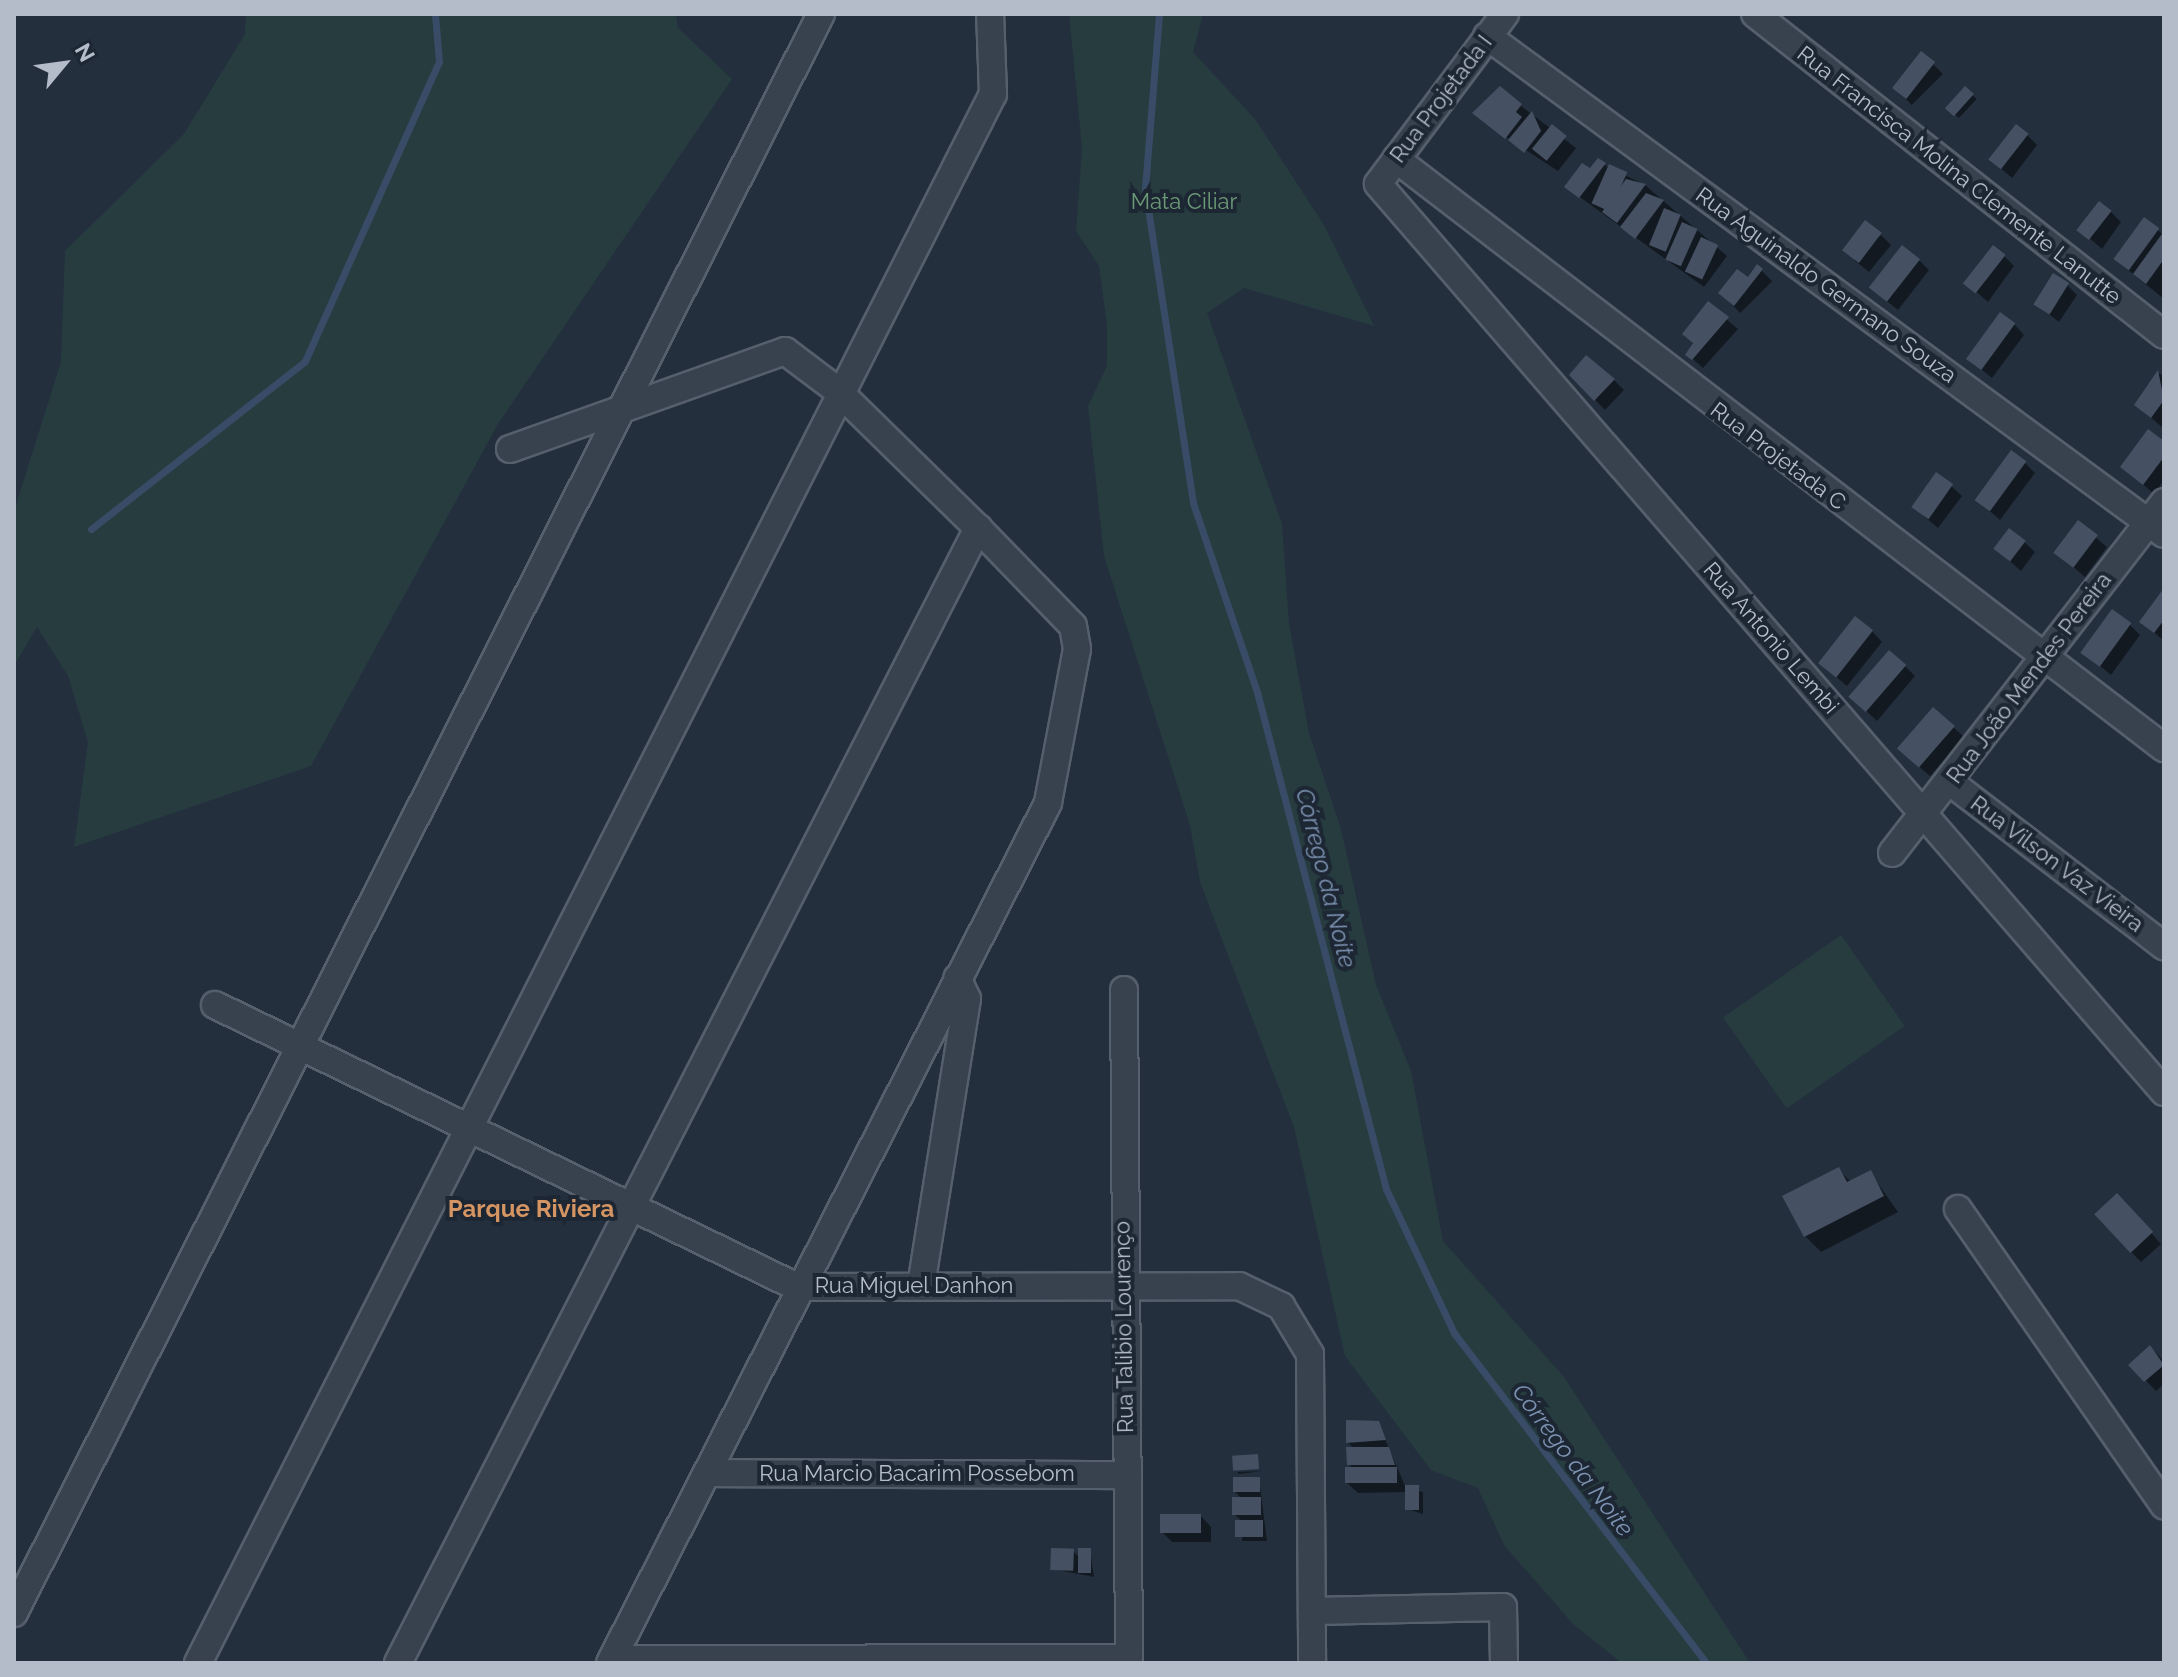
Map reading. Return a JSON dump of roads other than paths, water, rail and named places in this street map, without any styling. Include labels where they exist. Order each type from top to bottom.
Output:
[{"type":"street","points":[[14,1613],[625,408],[821,14]]},
{"type":"street","points":[[198,1663],[837,390],[993,94],[990,14]]},
{"type":"street","name":"Rua Projetada I","points":[[1378,184],[1505,14]]},
{"type":"street","name":"Rua Francisca Molina Clemente Lanutte","points":[[1755,14],[2164,335]]},
{"type":"street","name":"Rua Aguinaldo Germano Souza","points":[[1487,36],[2159,520]]},
{"type":"street","name":"Rua Projetada C","points":[[1396,159],[1459,212],[2164,748]]},
{"type":"street","name":"Rua Antonio Lembi","points":[[1378,184],[2164,1092]]},
{"type":"street","points":[[1431,246],[1459,212]]},
{"type":"street","points":[[510,449],[785,351],[837,390],[978,528],[1073,626],[1077,649],[1057,782],[797,1287],[709,1473],[611,1661],[1129,1660]]},
{"type":"street","name":"Rua João Mendes Pereira","points":[[1892,853],[1950,782],[2043,657],[2159,520]]},
{"type":"street","points":[[398,1663],[978,528]]},
{"type":"street","name":"Rua Vilson Vaz Vieira","points":[[1950,782],[2164,946]]},
{"type":"street","points":[[921,1286],[967,999],[957,978]]},
{"type":"street","name":"Rua Talibio Lourenço","points":[[1124,990],[1122,1285],[1129,1660]]},
{"type":"street","name":"Rua Miguel Danhon","points":[[215,1005],[797,1287],[1239,1286],[1281,1306],[1310,1354],[1312,1611]]},
{"type":"street","points":[[1958,1209],[2164,1505]]},
{"type":"street","name":"Rua Marcio Bacarim Possebom","points":[[709,1473],[1126,1475]]},
{"type":"street","points":[[1312,1663],[1312,1611],[1503,1607],[1504,1663]]},
{"type":"waterway","points":[[91,529],[305,361],[439,62],[435,14]]},
{"type":"waterway","name":"Córrego da Noite","points":[[1159,14],[1145,189],[1193,503],[1257,692],[1386,1189],[1454,1333],[1706,1663]]},
{"type":"district","name":"Parque Riviera","points":[[531,1209]]},
{"type":"park label","name":"Mata Ciliar","points":[[1184,202]]}]
